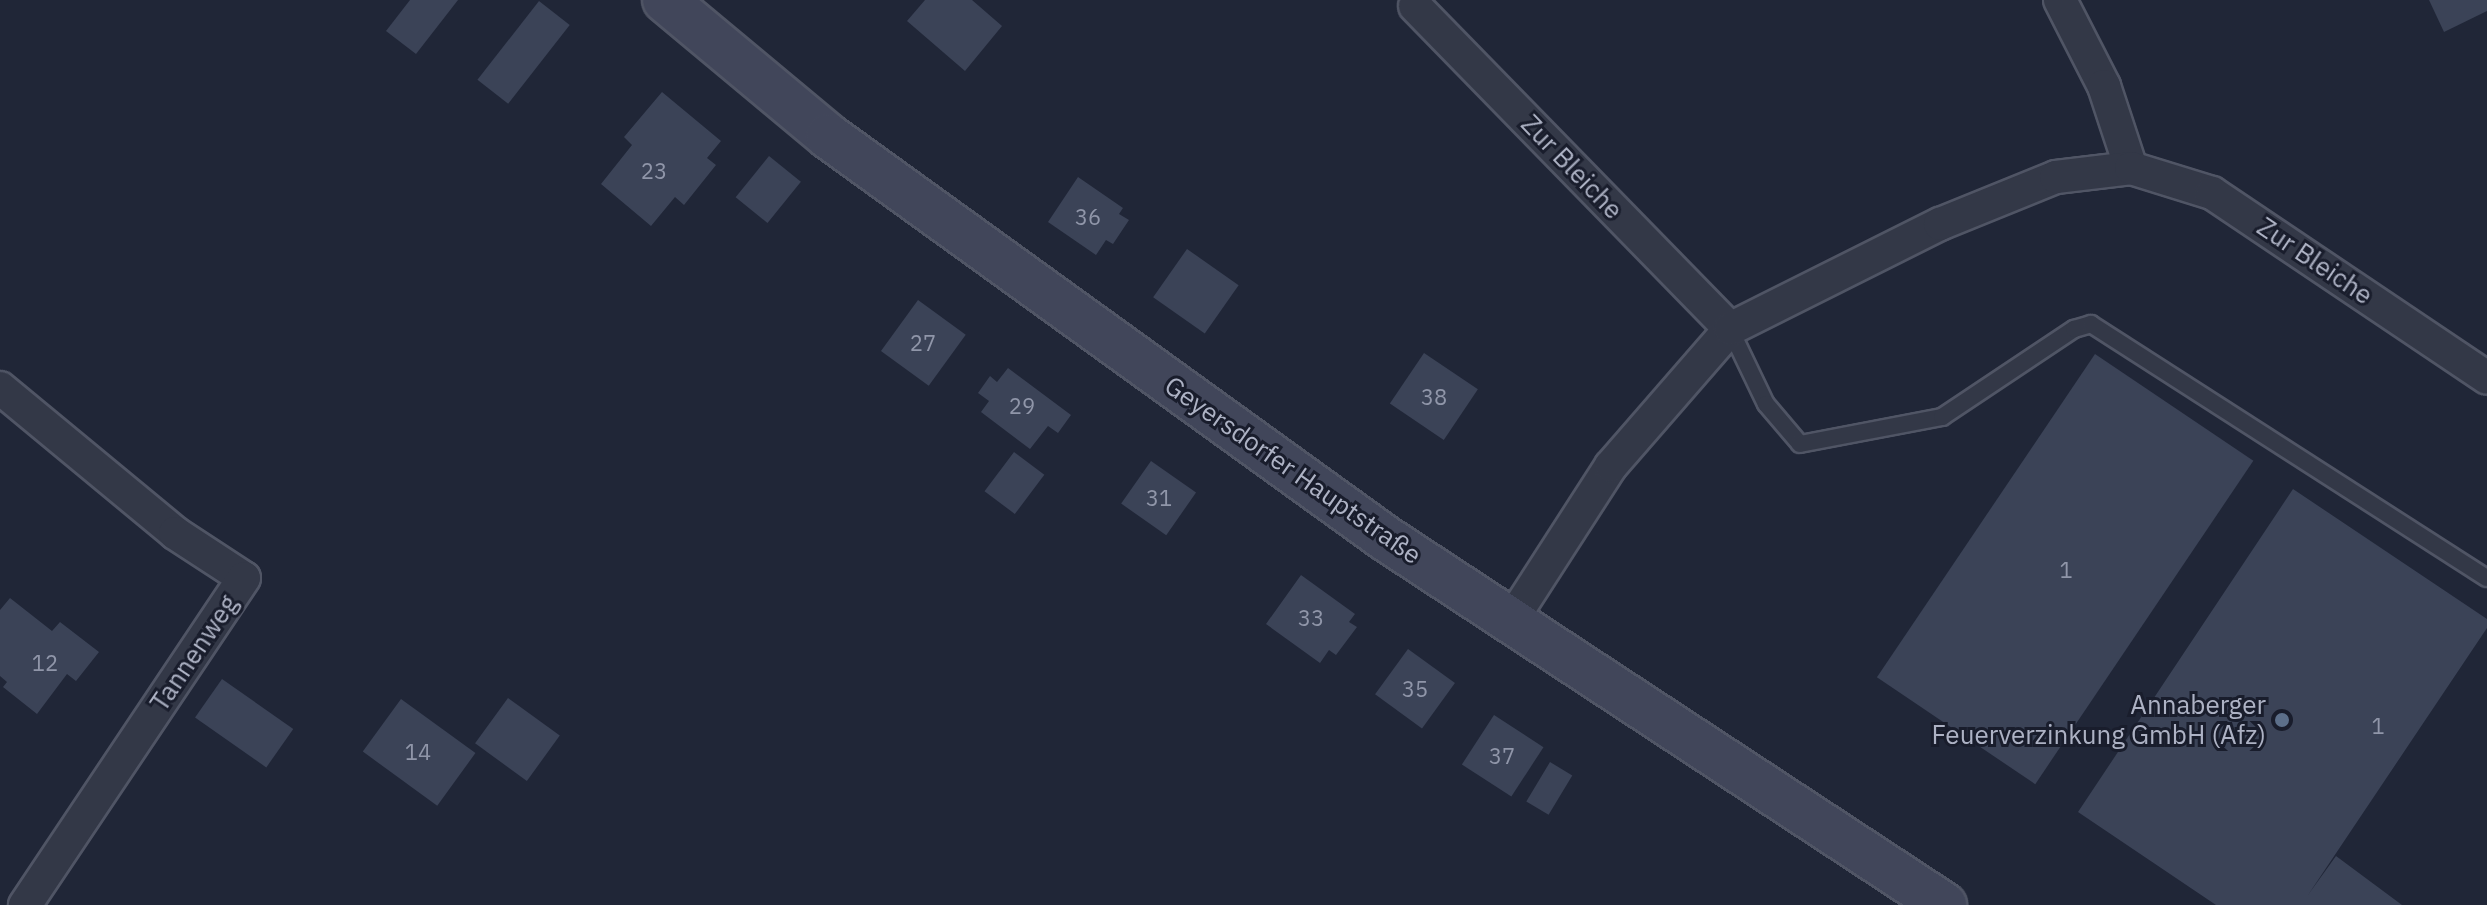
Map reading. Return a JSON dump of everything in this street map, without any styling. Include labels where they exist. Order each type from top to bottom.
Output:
[{"type":"main road","name":"Geyersdorfer Hauptstraße","points":[[665,0],[828,136],[1385,538],[1944,905]]},
{"type":"street","points":[[2060,0],[2104,86],[2131,168]]},
{"type":"street","name":"Zur Bleiche","points":[[1415,6],[1730,329]]},
{"type":"street","name":"Zur Bleiche","points":[[1511,621],[1611,466],[1730,329],[1940,224],[2056,177],[2131,168],[2212,193],[2306,252],[2487,378]]},
{"type":"street","name":"Tannenweg","points":[[0,388],[175,533],[244,578],[25,905]]},
{"type":"lane","points":[[1730,329],[1766,404],[1800,444],[1942,417],[2074,329],[2091,324],[2487,578]]},
{"type":"building","points":[[410,0],[458,0],[416,54],[386,31]]},
{"type":"building","points":[[925,0],[972,0],[1002,26],[965,71],[907,21]]},
{"type":"building","points":[[2429,0],[2487,0],[2487,11],[2444,32]]},
{"type":"building","points":[[539,1],[570,25],[508,104],[477,80]]},
{"type":"building","points":[[662,92],[721,141],[707,158],[716,165],[684,205],[675,197],[651,226],[601,184],[632,145],[624,137]]},
{"type":"building","points":[[769,156],[801,182],[768,223],[736,197]]},
{"type":"building","points":[[1078,177],[1123,208],[1119,214],[1129,220],[1113,244],[1106,240],[1096,255],[1048,222]]},
{"type":"building","points":[[1187,249],[1239,285],[1205,333],[1153,297]]},
{"type":"building","points":[[918,300],[966,335],[929,386],[881,351]]},
{"type":"building","points":[[1424,353],[1478,389],[1444,440],[1390,404]]},
{"type":"building","points":[[2095,354],[2253,461],[2035,784],[1877,677]]},
{"type":"building","points":[[1008,368],[1071,415],[1058,433],[1048,426],[1030,449],[981,412],[989,401],[978,393],[990,376],[997,382]]},
{"type":"building","points":[[1014,452],[1044,475],[1015,514],[985,491]]},
{"type":"building","points":[[1151,461],[1196,493],[1166,535],[1121,504]]},
{"type":"building","name":"Annaberger Feuerverzinkung GmbH (Afz)","points":[[2293,489],[2487,619],[2487,628],[2308,895],[2336,856],[2402,905],[2216,905],[2078,812]]},
{"type":"building","points":[[1301,575],[1355,614],[1349,622],[1357,627],[1336,655],[1329,650],[1320,663],[1266,624]]},
{"type":"building","points":[[10,598],[52,631],[60,622],[99,652],[76,681],[67,674],[37,714],[3,687],[7,682],[0,676],[0,610]]},
{"type":"building","points":[[1408,649],[1455,683],[1422,728],[1375,694]]},
{"type":"building","points":[[222,679],[293,729],[266,767],[195,718]]},
{"type":"building","points":[[508,698],[560,736],[527,781],[475,743]]},
{"type":"building","points":[[401,699],[475,753],[437,806],[363,752]]},
{"type":"building","points":[[1494,715],[1543,747],[1511,797],[1462,764]]},
{"type":"building","points":[[1550,762],[1572,775],[1549,815],[1526,801]]},
{"type":"place","name":"Annaberger Feuerverzinkung GmbH (Afz)","points":[[2282,720]]}]
